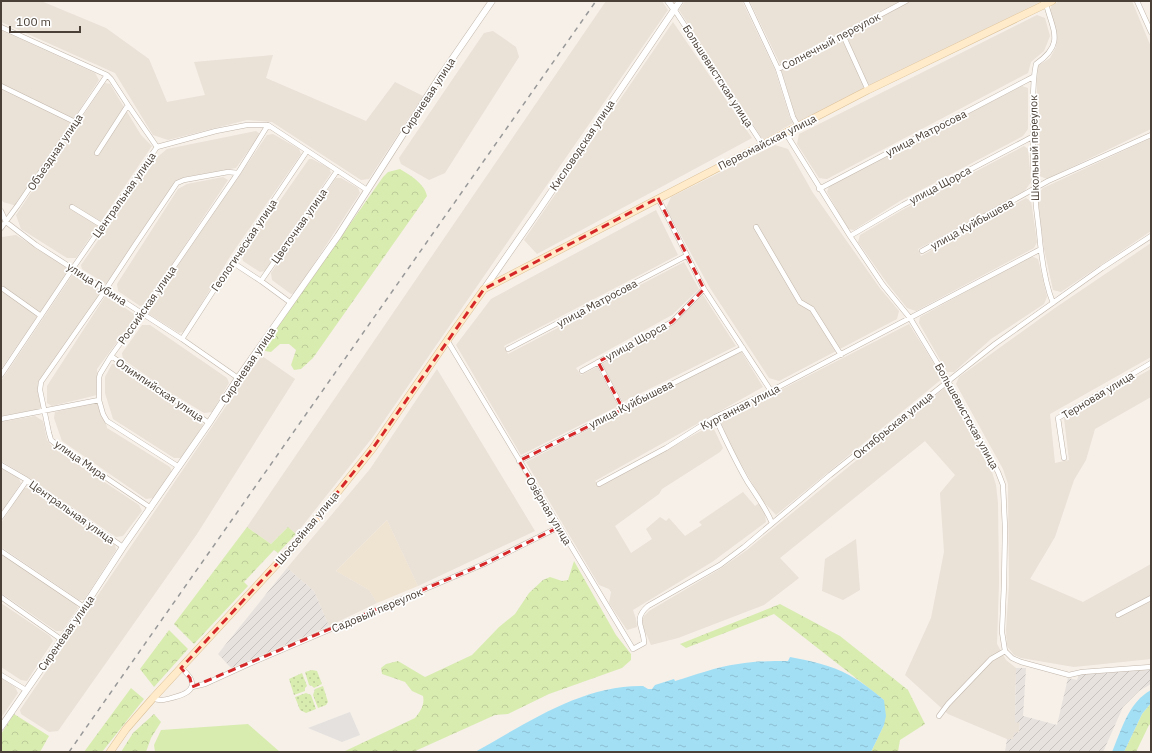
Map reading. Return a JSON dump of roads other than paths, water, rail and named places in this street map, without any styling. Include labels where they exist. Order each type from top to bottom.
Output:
[{"type":"main road","name":"Первомайская улица","points":[[484,289],[785,132],[1047,2]]},
{"type":"main road","name":"Шоссейная улица","points":[[110,752],[126,729],[300,539],[373,448],[484,289]]},
{"type":"street","name":"Сиреневая улица","points":[[1,727],[62,640],[123,547],[210,423],[238,378],[338,236],[439,78],[492,1]]},
{"type":"street","points":[[668,1],[674,9]]},
{"type":"street","name":"Кисловодская улица","points":[[484,289],[680,1]]},
{"type":"street","name":"Солнечный переулок","points":[[746,1],[778,69],[793,117],[798,126]]},
{"type":"street","name":"Солнечный переулок","points":[[778,69],[906,1]]},
{"type":"street","points":[[1137,1],[1151,32]]},
{"type":"street","name":"Школьный переулок","points":[[1047,2],[1055,36],[1053,46],[1047,56],[1036,64],[1033,78],[1032,136],[1034,190],[1041,249],[1049,292],[1053,303]]},
{"type":"street","name":"Большевистская улица","points":[[674,9],[762,144]]},
{"type":"street","points":[[1,27],[107,75],[112,79],[128,106],[157,147]]},
{"type":"street","points":[[843,35],[868,90]]},
{"type":"street","name":"Объездная улица","points":[[1,228],[107,75]]},
{"type":"street","name":"улица Матросова","points":[[819,189],[1033,78]]},
{"type":"street","points":[[1,86],[75,122]]},
{"type":"street","points":[[97,153],[128,106]]},
{"type":"street","name":"Центральная улица","points":[[1,375],[157,147],[216,131],[247,125],[268,125]]},
{"type":"street","points":[[268,125],[367,190]]},
{"type":"street","name":"Российская улица","points":[[179,467],[107,421],[103,414],[99,400],[99,378],[111,356],[238,173],[268,125]]},
{"type":"street","name":"Большевистская улица","points":[[785,132],[819,189],[850,236],[884,285],[910,318],[948,380],[998,472],[1002,485],[1005,528],[1002,632],[1005,651]]},
{"type":"street","name":"улица Куйбышева","points":[[922,251],[1048,181],[1151,134]]},
{"type":"street","name":"улица Щорса","points":[[850,236],[903,205],[1032,136]]},
{"type":"street","name":"Геологическая улица","points":[[182,339],[307,151]]},
{"type":"street","name":"Цветочная улица","points":[[261,281],[337,171]]},
{"type":"street","name":"улица Мира","points":[[151,508],[51,440],[40,390],[41,382],[105,291],[177,183],[184,180],[228,172],[238,173]]},
{"type":"street","points":[[658,198],[704,290],[771,391]]},
{"type":"street","points":[[72,207],[102,226]]},
{"type":"street","name":"улица Губина","points":[[1,210],[6,222],[36,245],[73,268],[105,291],[182,339],[238,378]]},
{"type":"street","points":[[756,227],[800,302],[812,308],[841,355]]},
{"type":"street","name":"Октябрьская улица","points":[[639,618],[640,614],[648,606],[720,564],[744,547],[948,380],[995,344],[1102,268],[1151,236]]},
{"type":"street","name":"Курганная улица","points":[[599,484],[666,448],[715,418],[841,355],[1041,249]]},
{"type":"street","name":"улица Матросова","points":[[508,349],[686,256]]},
{"type":"street","points":[[232,262],[291,302]]},
{"type":"street","points":[[3,289],[41,316]]},
{"type":"street","name":"улица Щорса","points":[[582,371],[672,322],[704,290]]},
{"type":"street","name":"Озёрная улица","points":[[447,340],[633,650],[644,643],[639,618]]},
{"type":"street","name":"улица Куйбышева","points":[[519,460],[743,348]]},
{"type":"street","name":"Олимпийская улица","points":[[111,356],[210,423]]},
{"type":"street","points":[[598,362],[623,408]]},
{"type":"street","name":"Терновая улица","points":[[1064,458],[1058,418],[1151,363]]},
{"type":"street","points":[[1,419],[99,400]]},
{"type":"street","points":[[715,418],[731,453],[758,500],[768,512],[772,523]]},
{"type":"street","name":"Центральная улица","points":[[1,465],[27,480],[123,547]]},
{"type":"street","points":[[1,517],[27,480]]},
{"type":"street","name":"Садовый переулок","points":[[154,698],[163,700],[178,696],[190,690],[192,687],[204,684],[484,564],[559,527]]},
{"type":"street","points":[[1,551],[84,607]]},
{"type":"street","points":[[1,597],[62,640]]},
{"type":"street","points":[[1118,615],[1151,598]]},
{"type":"street","points":[[939,716],[948,704],[991,658],[1005,651],[1012,658],[1021,662],[1069,675],[1082,672],[1151,667]]},
{"type":"street","points":[[181,668],[190,678],[192,687]]},
{"type":"street","points":[[1,675],[26,690]]},
{"type":"water","points":[[790,657],[820,664],[842,672],[863,684],[884,700],[886,716],[884,725],[871,752],[475,752],[535,718],[577,699],[598,692],[620,687],[643,686],[648,689],[652,689],[655,685],[674,679],[675,681],[730,665],[751,662],[788,661]]},
{"type":"water","points":[[1151,690],[1151,703],[1142,714],[1124,752],[1112,752],[1131,709],[1143,695]]},
{"type":"railway","points":[[69,752],[596,1]]}]
